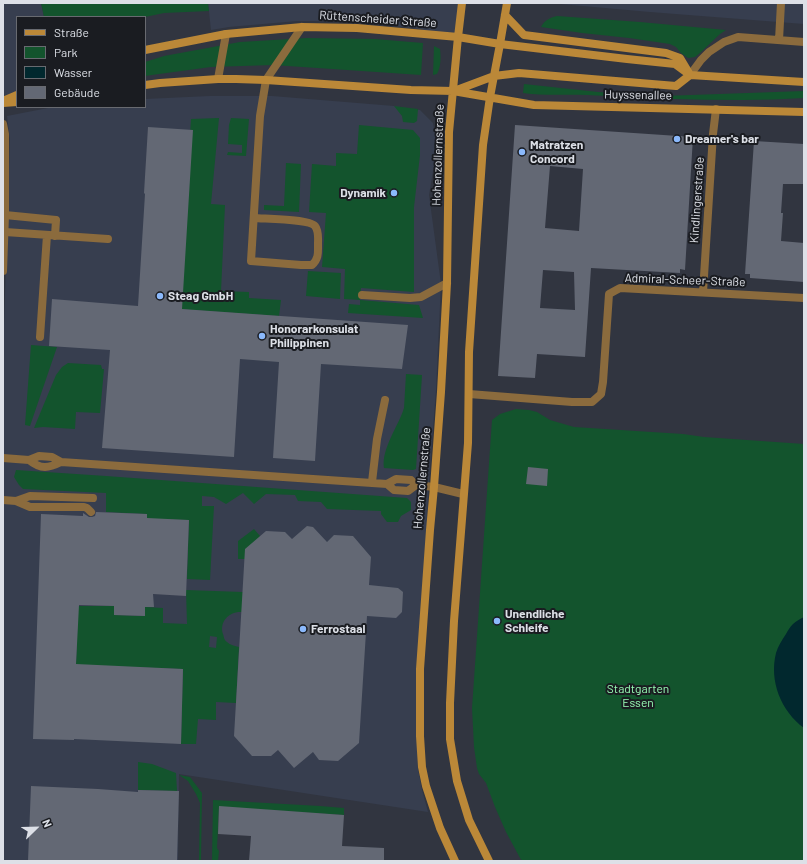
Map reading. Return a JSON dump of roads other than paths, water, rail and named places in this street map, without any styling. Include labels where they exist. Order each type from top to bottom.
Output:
[{"type":"street","name":"Hohenzollernstraße","points":[[455,861],[440,828],[426,786],[422,767],[420,736],[420,669],[441,392],[447,283],[449,132],[462,3]]},
{"type":"street","points":[[489,861],[469,820],[457,781],[450,739],[450,703],[454,621],[468,443],[469,352],[483,145],[507,3]]},
{"type":"street","points":[[779,40],[781,3]]},
{"type":"street","points":[[505,15],[524,35],[673,55],[680,58],[690,75]]},
{"type":"street","name":"Rüttenscheider Straße","points":[[146,50],[226,34],[302,27],[358,28],[458,37],[500,44]]},
{"type":"street","points":[[254,218],[304,221],[314,225],[318,231],[318,256],[316,262],[312,265],[301,265],[251,261],[260,116],[266,80],[302,27]]},
{"type":"street","points":[[218,79],[226,34]]},
{"type":"street","name":"Huyssenallee","points":[[453,91],[494,76],[519,73],[676,86],[690,75],[708,52],[738,37],[804,42]]},
{"type":"street","points":[[500,44],[674,64],[690,75],[804,82]]},
{"type":"street","points":[[146,85],[218,79],[266,80],[411,90],[453,91]]},
{"type":"street","name":"Huyssenallee","points":[[453,91],[534,104],[804,112]]},
{"type":"street","points":[[3,102],[16,95]]},
{"type":"street","points":[[3,102],[16,102]]},
{"type":"street","name":"Kindlingerstraße","points":[[703,292],[713,134],[716,109]]},
{"type":"street","points":[[3,124],[5,142],[5,232],[3,271]]},
{"type":"street","points":[[5,216],[56,220],[55,236]]},
{"type":"street","points":[[5,232],[108,238]]},
{"type":"street","points":[[40,337],[47,235]]},
{"type":"street","points":[[362,295],[410,298],[421,297],[447,283]]},
{"type":"street","name":"Admiral-Scheer-Straße","points":[[469,394],[572,402],[592,402],[601,394],[603,382],[609,294],[620,288],[804,298]]},
{"type":"street","points":[[372,482],[377,439],[385,400]]},
{"type":"street","points":[[3,458],[30,460],[39,456],[52,457],[61,462],[387,484],[396,479],[411,480],[416,485],[434,487],[463,494]]},
{"type":"street","points":[[16,501],[30,496],[93,498]]},
{"type":"street","points":[[3,500],[16,501],[30,507],[84,507],[91,512]]},
{"type":"water","points":[[804,617],[804,728],[789,713],[783,704],[776,685],[774,664],[779,645],[788,630],[792,625]]},
{"type":"place","name":"Dreamer's bar","points":[[677,139]]},
{"type":"place","name":"Matratzen Concord","points":[[522,152]]},
{"type":"place","name":"Dynamik","points":[[394,193]]},
{"type":"place","name":"Steag GmbH","points":[[160,296]]},
{"type":"place","name":"Honorarkonsulat Philippinen","points":[[262,336]]},
{"type":"place","name":"Unendliche Schleife","points":[[497,621]]},
{"type":"place","name":"Ferrostaal","points":[[303,629]]},
{"type":"park label","name":"Stadtgarten Essen","points":[[638,696]]}]
